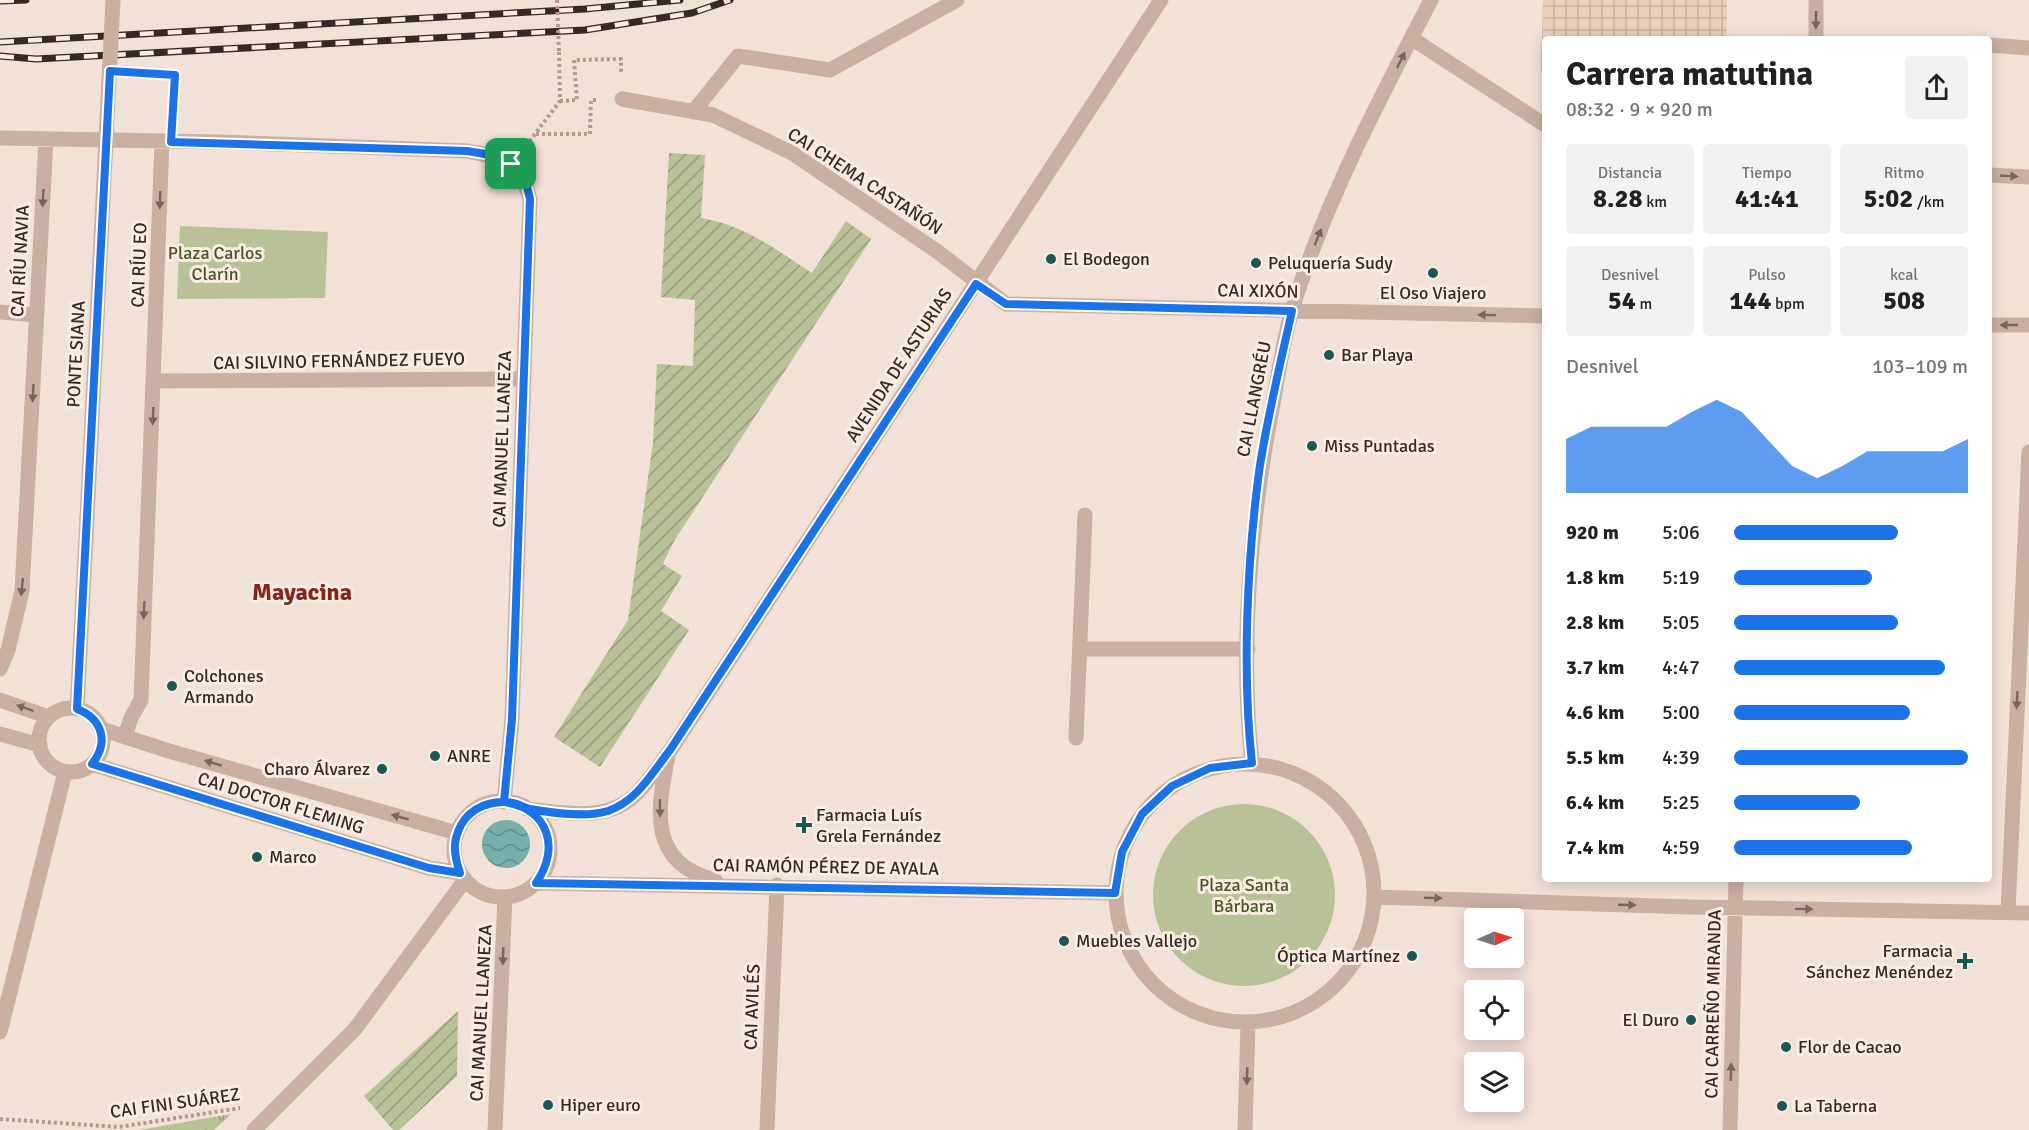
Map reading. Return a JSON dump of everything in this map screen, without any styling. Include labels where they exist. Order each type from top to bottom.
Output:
[{"type":"street","name":"PONTE SIANA","points":[[77,709],[113,0]]},
{"type":"street","points":[[693,112],[738,56],[830,70],[957,0]]},
{"type":"street","name":"AVENIDA DE ASTURIAS","points":[[527,809],[588,814],[608,811],[635,796],[670,750],[1161,0]]},
{"type":"street","name":"CAI LLANGRÉU","points":[[1252,763],[1247,719],[1248,649],[1259,472],[1292,311],[1312,253],[1342,180],[1431,0]]},
{"type":"street","points":[[1816,0],[1816,36]]},
{"type":"street","points":[[1411,38],[1542,123]]},
{"type":"street","points":[[1992,45],[2029,48]]},
{"type":"street","name":"CAI CHEMA CASTAÑÓN","points":[[622,99],[713,115],[792,153],[938,252],[976,284]]},
{"type":"street","points":[[0,138],[467,151],[491,155],[511,164]]},
{"type":"street","name":"CAI RÍU NAVIA","points":[[0,669],[8,650],[22,591],[46,140]]},
{"type":"street","name":"CAI RÍU EO","points":[[125,737],[131,718],[141,700],[154,381],[167,142]]},
{"type":"street","name":"CAI MANUEL LLANEZA","points":[[504,802],[512,719],[530,199],[525,179],[511,164]]},
{"type":"street","points":[[1992,175],[2029,177]]},
{"type":"street","name":"CAI XIXÓN","points":[[976,284],[1006,304],[1542,316]]},
{"type":"street","points":[[0,312],[37,315]]},
{"type":"street","points":[[1992,325],[2029,325]]},
{"type":"street","name":"CAI SILVINO FERNÁNDEZ FUEYO","points":[[154,381],[524,379]]},
{"type":"street","points":[[2008,912],[2029,452]]},
{"type":"street","points":[[1076,738],[1085,514]]},
{"type":"street","points":[[1080,649],[1248,649]]},
{"type":"street","points":[[0,700],[49,717]]},
{"type":"street","points":[[77,709],[67,709],[49,717],[40,735],[40,745],[49,762],[65,772],[75,772],[92,764],[102,748],[101,729]]},
{"type":"street","name":"CAI DOCTOR FLEMING","points":[[77,709],[87,713],[101,729],[125,737],[457,833]]},
{"type":"street","points":[[0,734],[40,745]]},
{"type":"street","name":"AVENIDA DE ASTURIAS","points":[[670,750],[659,801],[661,833],[677,861],[702,876],[736,885]]},
{"type":"street","points":[[1252,763],[1290,771],[1324,790],[1351,819],[1368,854],[1374,897],[1368,932],[1351,968],[1323,997],[1287,1016],[1248,1023],[1208,1017],[1170,999],[1148,978],[1141,970],[1122,934],[1115,893],[1122,852],[1142,814],[1172,786],[1210,768],[1252,763]]},
{"type":"street","name":"CAI DOCTOR FLEMING","points":[[92,764],[463,877]]},
{"type":"street","points":[[0,1032],[65,772]]},
{"type":"street","points":[[504,802],[527,809],[542,824],[549,844],[549,858],[536,883],[516,895],[505,897],[476,890],[463,877],[455,858],[457,833],[464,819],[476,809],[489,803],[504,802]]},
{"type":"street","points":[[254,1130],[355,1029],[463,877]]},
{"type":"street","name":"CAI CARREÑO MIRANDA","points":[[1730,1130],[1736,882]]},
{"type":"street","name":"CAI RAMÓN PÉREZ DE AYALA","points":[[536,883],[777,885],[1115,893]]},
{"type":"street","name":"CAI AVILÉS","points":[[767,1130],[777,885]]},
{"type":"street","name":"CAI MANUEL LLANEZA","points":[[495,1130],[505,897]]},
{"type":"street","points":[[1374,897],[1734,908],[2029,913]]},
{"type":"street","points":[[1245,1130],[1248,1023]]},
{"type":"path","points":[[511,164],[560,101],[557,0]]},
{"type":"path","points":[[560,101],[577,100],[574,60],[610,59]]},
{"type":"path","points":[[110,71],[175,75],[167,142]]},
{"type":"path","points":[[536,134],[590,134],[591,100]]},
{"type":"path","name":"CAI FINI SUÁREZ","points":[[0,1119],[119,1128],[282,1102]]},
{"type":"green space","points":[[669,153],[705,155],[701,218],[746,232],[812,273],[846,221],[871,239],[674,541],[663,564],[682,576],[661,611],[689,630],[600,767],[554,737],[628,620],[653,442],[657,364],[693,366],[695,300],[661,297]]},
{"type":"green space","name":"Plaza Carlos Clarín","points":[[180,226],[328,232],[325,298],[177,299]]},
{"type":"green space","name":"Plaza Santa Bárbara","points":[[1244,804],[1279,811],[1295,819],[1308,831],[1320,844],[1328,860],[1335,895],[1328,930],[1320,946],[1308,959],[1295,971],[1279,979],[1244,986],[1209,979],[1193,971],[1180,959],[1168,946],[1160,930],[1153,895],[1160,860],[1168,844],[1180,831],[1193,819],[1209,811]]},
{"type":"green space","points":[[458,1011],[457,1076],[399,1130],[393,1130],[364,1096]]},
{"type":"green space","points":[[231,1114],[214,1130],[139,1130]]},
{"type":"shaded area","points":[[1543,0],[1727,0],[1726,36],[1542,36]]},
{"type":"water","points":[[501,820],[511,820],[526,830],[530,844],[526,858],[520,864],[511,868],[501,868],[486,858],[482,849],[482,839],[492,824]]},
{"type":"railway","points":[[0,1],[26,0]]},
{"type":"railway","points":[[0,42],[585,9],[680,0]]},
{"type":"railway","points":[[0,56],[36,59],[585,30],[692,13],[730,0]]},
{"type":"place","name":"El Bodegon","points":[[1051,259]]},
{"type":"place","name":"Peluquería Sudy","points":[[1256,263]]},
{"type":"place","name":"El Oso Viajero","points":[[1433,273]]},
{"type":"place","name":"Bar Playa","points":[[1329,355]]},
{"type":"place","name":"Miss Puntadas","points":[[1312,446]]},
{"type":"place","name":"Colchones Armando","points":[[172,686]]},
{"type":"place","name":"ANRE","points":[[435,756]]},
{"type":"place","name":"Charo Álvarez","points":[[382,769]]},
{"type":"place","name":"Farmacia Luís Grela Fernández","points":[[804,825]]},
{"type":"place","name":"Marco","points":[[257,857]]},
{"type":"place","name":"Muebles Vallejo","points":[[1064,941]]},
{"type":"place","name":"Óptica Martínez","points":[[1412,956]]},
{"type":"place","name":"Farmacia Sánchez Menéndez","points":[[1965,961]]},
{"type":"place","name":"El Duro","points":[[1691,1020]]},
{"type":"place","name":"Flor de Cacao","points":[[1786,1047]]},
{"type":"place","name":"Hiper euro","points":[[548,1105]]},
{"type":"place","name":"La Taberna","points":[[1782,1106]]},
{"type":"district","name":"Mayacina","points":[[302,592]]},
{"type":"route","points":[[511,164],[491,155],[467,151],[171,142],[175,75],[110,71],[77,709],[87,713],[101,729],[102,748],[92,764],[429,868],[460,873],[454,845],[457,833],[464,819],[476,809],[489,803],[504,802],[527,809],[566,813],[588,814],[608,811],[635,796],[670,750],[976,284],[1006,304],[1292,311],[1259,472],[1251,569],[1248,649],[1247,719],[1252,763],[1210,768],[1172,786],[1142,814],[1122,852],[1115,893],[777,885],[536,883],[549,858],[546,830],[538,818],[527,809],[516,804],[504,802],[512,719],[530,199],[525,179],[511,164]]}]
